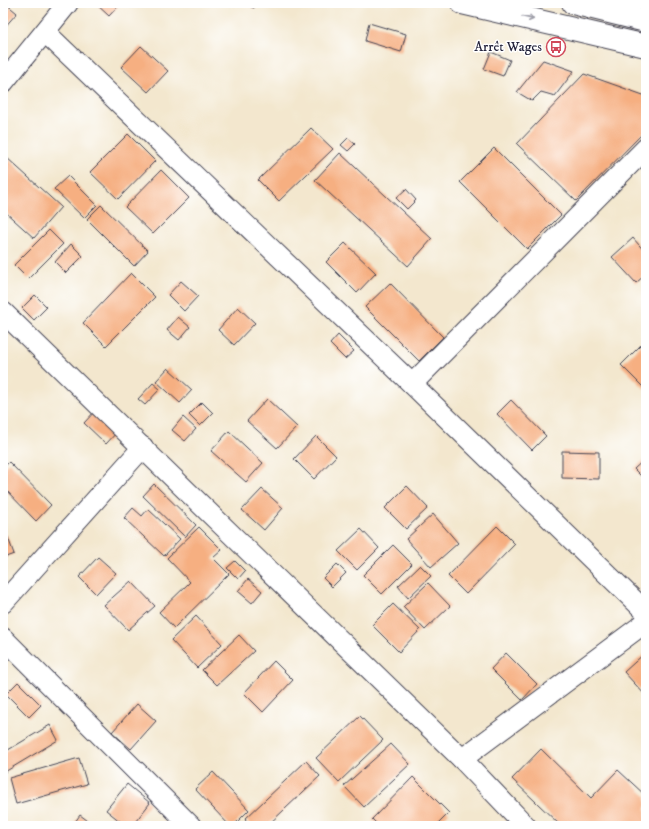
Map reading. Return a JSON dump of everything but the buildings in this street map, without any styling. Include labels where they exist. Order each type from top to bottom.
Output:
[{"type":"main road","points":[[462,3],[643,42]]},
{"type":"main road","points":[[573,3],[646,21]]},
{"type":"street","points":[[3,83],[68,3]]},
{"type":"street","points":[[45,32],[412,384],[646,612]]},
{"type":"street","points":[[412,384],[646,148]]},
{"type":"street","points":[[3,312],[462,759],[526,826]]},
{"type":"street","points":[[3,603],[143,447]]},
{"type":"street","points":[[462,759],[646,622]]},
{"type":"street","points":[[3,638],[191,826]]},
{"type":"place","name":"Arrêt Wages","points":[[556,47]]}]
